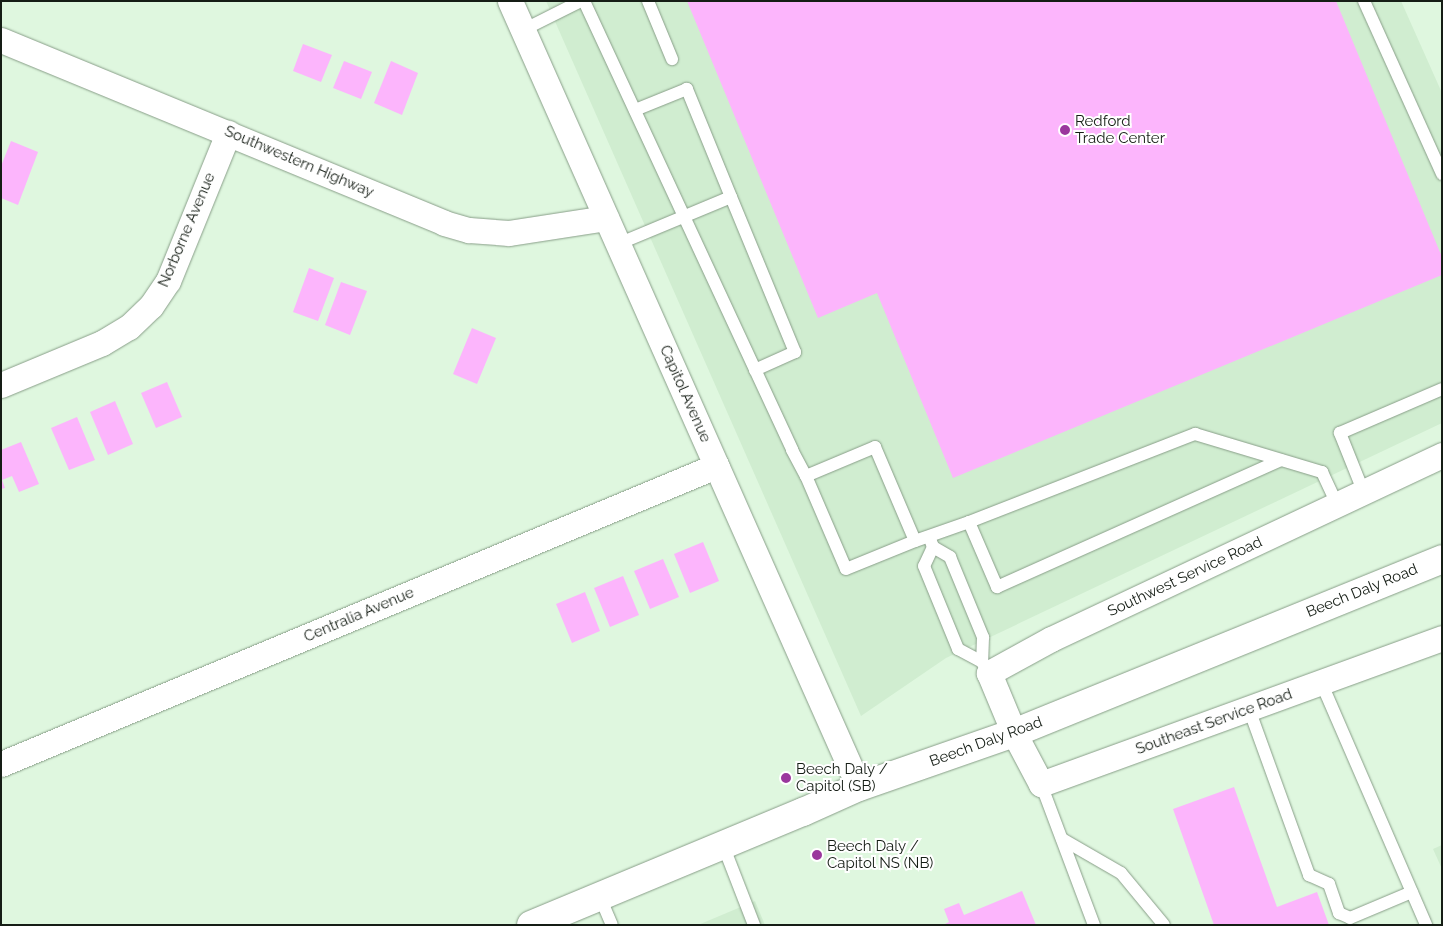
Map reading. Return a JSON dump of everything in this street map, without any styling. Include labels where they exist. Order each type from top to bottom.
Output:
[{"type":"main road","name":"Beech Daly Road","points":[[532,925],[859,787],[1014,733],[1442,559]]},
{"type":"street","name":"Capitol Avenue","points":[[510,1],[859,787]]},
{"type":"street","name":"Southwestern Highway","points":[[1,40],[228,132],[444,223],[469,230],[509,233],[606,218]]},
{"type":"street","name":"Norborne Avenue","points":[[1,385],[102,343],[129,327],[151,306],[168,281],[228,132]]},
{"type":"street","name":"Southwest Service Road","points":[[985,668],[1338,506],[1442,455]]},
{"type":"street","name":"Centralia Avenue","points":[[1,764],[716,466]]},
{"type":"street","name":"Southeast Service Road","points":[[1041,784],[1442,638]]},
{"type":"street","points":[[985,668],[1014,733],[1041,784]]},
{"type":"lane","points":[[523,30],[583,1],[792,450],[806,476],[846,569],[914,541],[931,542],[969,522],[1194,434],[1322,472],[1338,506]]},
{"type":"lane","points":[[648,1],[672,58]]},
{"type":"lane","points":[[1364,1],[1442,174]]},
{"type":"lane","points":[[635,110],[687,89],[795,352],[755,370]]},
{"type":"lane","points":[[618,244],[683,215],[731,197]]},
{"type":"lane","points":[[1364,492],[1340,433],[1442,389]]},
{"type":"lane","points":[[806,476],[875,448],[914,541]]},
{"type":"lane","points":[[969,522],[997,587],[1281,460]]},
{"type":"lane","points":[[931,542],[924,566],[958,649],[985,668]]},
{"type":"lane","points":[[931,542],[950,557],[983,637],[985,668]]},
{"type":"lane","points":[[1321,682],[1426,925]]},
{"type":"lane","points":[[1249,709],[1309,875],[1329,884],[1339,913],[1350,918],[1412,892]]},
{"type":"lane","points":[[1041,784],[1094,925]]},
{"type":"lane","points":[[1062,839],[1121,873],[1164,925]]},
{"type":"lane","points":[[723,845],[754,925]]},
{"type":"lane","points":[[600,897],[612,925]]},
{"type":"shaded area","points":[[546,1],[1401,1],[1442,93],[1442,423],[946,658],[861,716]]},
{"type":"shaded area","points":[[1442,845],[1442,869],[1433,849]]},
{"type":"shaded area","points":[[755,901],[765,925],[698,925]]},
{"type":"building","name":"Redford Trade Center","points":[[687,1],[1129,1],[1130,3],[1134,1],[1336,1],[1442,257],[1442,275],[953,478],[877,293],[818,318]]},
{"type":"building","points":[[303,44],[332,55],[321,82],[293,71]]},
{"type":"building","points":[[344,61],[372,72],[361,99],[333,88]]},
{"type":"building","points":[[391,61],[418,73],[402,115],[374,103]]},
{"type":"building","points":[[11,141],[38,152],[18,205],[1,198],[1,166]]},
{"type":"building","points":[[309,268],[334,278],[318,321],[293,312]]},
{"type":"building","points":[[341,282],[367,291],[350,335],[325,325]]},
{"type":"building","points":[[472,328],[496,338],[477,384],[453,374]]},
{"type":"building","points":[[167,382],[182,417],[156,428],[141,393]]},
{"type":"building","points":[[115,401],[133,444],[108,455],[90,412]]},
{"type":"building","points":[[77,417],[95,460],[69,470],[51,428]]},
{"type":"building","points":[[21,442],[39,484],[19,492],[12,476],[2,480],[5,488],[1,489],[1,450]]},
{"type":"building","points":[[703,542],[719,581],[690,593],[674,554]]},
{"type":"building","points":[[663,559],[679,597],[650,609],[634,571]]},
{"type":"building","points":[[623,576],[639,615],[610,627],[594,588]]},
{"type":"building","points":[[585,592],[600,631],[572,643],[556,604]]},
{"type":"building","points":[[1234,787],[1277,907],[1317,892],[1329,925],[1214,925],[1173,809]]},
{"type":"building","points":[[1022,891],[1036,925],[943,925],[949,922],[944,909],[959,903],[964,915]]},
{"type":"place","name":"Redford Trade Center","points":[[1065,130]]},
{"type":"place","name":"Beech Daly / Capitol (SB)","points":[[786,778]]},
{"type":"place","name":"Beech Daly / Capitol NS (NB)","points":[[817,855]]}]
